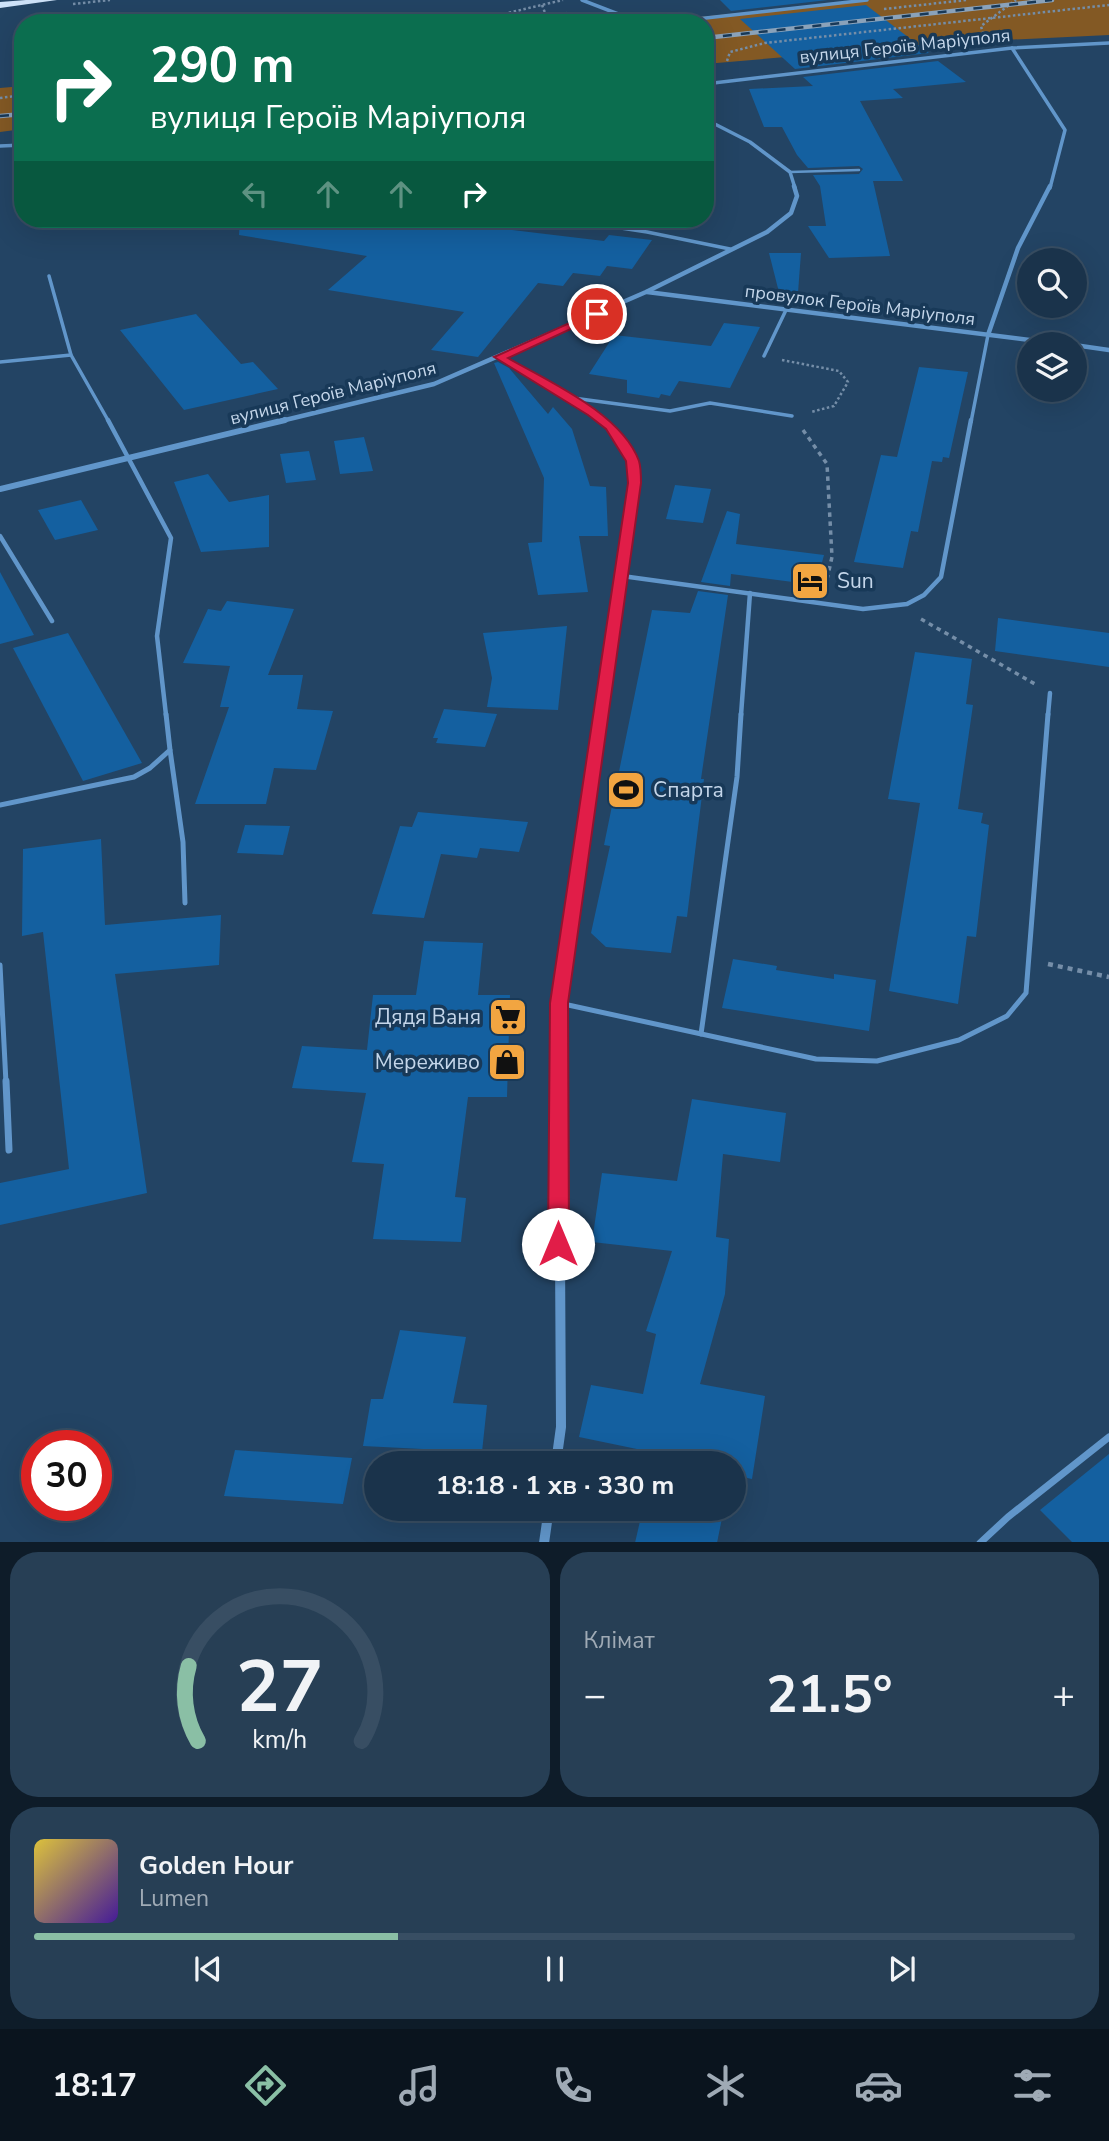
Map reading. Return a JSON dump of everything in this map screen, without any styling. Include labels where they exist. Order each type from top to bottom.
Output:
[{"type":"main road","points":[[0,5],[53,0]]},
{"type":"street","points":[[582,0],[618,14]]},
{"type":"street","points":[[714,17],[867,0]]},
{"type":"street","name":"вулиця Героїв Маріуполя","points":[[714,81],[1012,48],[1109,43]]},
{"type":"street","points":[[988,335],[1018,248],[1052,183],[1066,130],[1012,48]]},
{"type":"street","points":[[714,124],[750,142],[790,172]]},
{"type":"street","name":"вулиця Героїв Маріуполя","points":[[0,489],[423,388],[646,292],[767,232],[790,213],[797,196],[790,172]]},
{"type":"street","name":"провулок Героїв Маріуполя","points":[[646,292],[1017,339]]},
{"type":"street","points":[[1087,347],[1109,350]]},
{"type":"street","points":[[499,357],[567,397],[611,427],[633,461],[635,483],[559,1003],[561,1427],[558,1451]]},
{"type":"street","points":[[544,1542],[547,1521]]},
{"type":"lane","points":[[790,172],[859,170]]},
{"type":"lane","points":[[621,228],[730,249]]},
{"type":"lane","points":[[49,276],[71,355],[130,458],[171,538],[157,636],[183,842],[185,903]]},
{"type":"lane","points":[[764,356],[786,310]]},
{"type":"lane","points":[[622,576],[863,609],[899,607],[927,595],[942,577],[988,335]]},
{"type":"lane","points":[[0,362],[71,355]]},
{"type":"lane","points":[[567,397],[670,411],[710,403],[792,416]]},
{"type":"lane","points":[[0,536],[52,621]]},
{"type":"lane","points":[[701,1034],[737,777],[750,593]]},
{"type":"lane","points":[[559,1003],[816,1059],[877,1060],[959,1041],[1007,1016],[1026,993],[1050,693]]},
{"type":"lane","points":[[0,805],[134,776],[150,768],[170,750]]},
{"type":"lane","points":[[0,965],[9,1150]]},
{"type":"lane","points":[[980,1542],[1109,1437]]},
{"type":"path","points":[[504,14],[564,0]]},
{"type":"path","points":[[542,5],[546,14]]},
{"type":"path","points":[[718,80],[729,72],[726,67],[730,52],[765,43],[1109,5]]},
{"type":"path","points":[[764,356],[839,371],[848,382],[834,406],[792,416],[827,464],[832,557],[821,603]]},
{"type":"path","points":[[899,607],[1050,693]]},
{"type":"path","points":[[1029,959],[1109,977]]},
{"type":"shaded area","points":[[867,0],[1109,0],[1109,35],[962,42],[714,63],[714,16]]},
{"type":"shaded area","points":[[14,87],[14,130],[0,132],[0,88]]},
{"type":"building","points":[[720,0],[828,0],[731,11]]},
{"type":"building","points":[[866,5],[929,53],[795,69],[740,19]]},
{"type":"building","points":[[938,61],[966,82],[893,89],[903,98],[860,101],[903,181],[873,181],[890,256],[829,258],[808,226],[826,226],[820,186],[813,175],[859,174],[863,169],[859,166],[808,168],[797,155],[782,127],[764,127],[749,89],[813,86],[803,77]]},
{"type":"building","points":[[239,228],[496,228],[604,241],[609,235],[652,240],[632,269],[607,266],[600,276],[573,273],[563,286],[538,283],[478,357],[431,350],[464,312],[328,290],[367,256],[239,235]]},
{"type":"building","points":[[769,253],[801,253],[797,306],[782,304]]},
{"type":"building","points":[[196,314],[241,364],[253,362],[278,389],[184,410],[120,330]]},
{"type":"building","points":[[724,323],[760,327],[730,388],[679,381],[670,396],[661,394],[659,398],[627,393],[627,380],[589,374],[614,335],[711,346]]},
{"type":"building","points":[[498,362],[509,368],[548,414],[553,407],[572,429],[590,486],[606,487],[608,536],[579,536],[588,592],[538,595],[528,543],[542,542],[544,478],[494,363]]},
{"type":"building","points":[[919,367],[968,372],[949,458],[943,457],[942,462],[932,461],[918,532],[911,531],[903,568],[854,562],[881,455],[897,457]]},
{"type":"building","points":[[364,437],[373,471],[340,474],[334,441]]},
{"type":"building","points":[[309,451],[316,480],[286,483],[280,454]]},
{"type":"building","points":[[208,474],[229,502],[269,495],[269,547],[201,552],[174,482]]},
{"type":"building","points":[[675,485],[711,489],[703,523],[666,519]]},
{"type":"building","points":[[81,500],[98,530],[55,540],[38,510]]},
{"type":"building","points":[[727,511],[740,514],[736,544],[824,555],[816,585],[731,574],[730,586],[701,582]]},
{"type":"building","points":[[0,572],[34,635],[0,644]]},
{"type":"building","points":[[698,591],[728,595],[701,779],[704,779],[687,917],[677,916],[671,953],[606,947],[591,933],[610,846],[604,845],[652,610],[690,613]]},
{"type":"building","points":[[227,601],[294,609],[268,675],[303,675],[297,709],[333,711],[316,770],[274,768],[266,804],[195,804],[229,707],[220,707],[230,666],[183,663],[208,609],[221,611]]},
{"type":"building","points":[[998,618],[1109,633],[1109,667],[995,651]]},
{"type":"building","points":[[567,626],[558,710],[487,707],[492,678],[483,633]]},
{"type":"building","points":[[68,633],[142,763],[83,781],[13,648]]},
{"type":"building","points":[[915,652],[972,659],[966,704],[973,705],[958,809],[983,813],[981,823],[989,825],[976,937],[967,936],[958,1004],[889,991],[920,803],[888,799]]},
{"type":"building","points":[[444,709],[497,714],[485,747],[436,743],[438,738],[433,738]]},
{"type":"building","points":[[418,812],[528,822],[519,852],[480,848],[477,858],[441,854],[424,918],[372,914],[400,826],[412,827]]},
{"type":"building","points":[[245,825],[290,826],[283,855],[237,853]]},
{"type":"building","points":[[101,839],[105,925],[221,915],[219,965],[115,974],[147,1193],[0,1225],[0,1183],[69,1169],[43,932],[22,936],[23,849]]},
{"type":"building","points":[[424,941],[483,943],[478,995],[510,995],[507,1097],[468,1097],[455,1197],[466,1198],[461,1242],[373,1239],[384,1164],[352,1162],[366,1093],[292,1088],[302,1046],[367,1050],[373,995],[416,995]]},
{"type":"building","points":[[733,959],[777,966],[776,970],[834,979],[834,974],[876,980],[869,1031],[722,1008]]},
{"type":"building","points":[[692,1099],[786,1113],[780,1162],[723,1154],[716,1237],[729,1239],[725,1294],[700,1384],[765,1396],[752,1479],[746,1478],[746,1451],[646,1451],[579,1437],[591,1385],[643,1394],[656,1334],[646,1331],[672,1251],[592,1242],[602,1173],[677,1181]]},
{"type":"building","points":[[400,1330],[466,1337],[453,1403],[487,1405],[482,1451],[363,1446],[371,1399],[383,1399]]},
{"type":"building","points":[[235,1450],[352,1458],[343,1504],[224,1496]]},
{"type":"building","points":[[1109,1454],[1109,1542],[1072,1542],[1040,1510]]},
{"type":"building","points":[[640,1521],[721,1521],[717,1542],[635,1542]]},
{"type":"railway","points":[[714,37],[1052,0]]},
{"type":"railway","points":[[0,116],[14,115]]},
{"type":"place","name":"Sun","points":[[810,581]]},
{"type":"place","name":"Спарта","points":[[626,790]]},
{"type":"place","name":"Дядя Ваня","points":[[508,1017]]},
{"type":"place","name":"Мереживо","points":[[507,1062]]},
{"type":"route","points":[[558,1244],[559,1003],[635,483],[633,461],[611,427],[592,412],[499,357],[597,314]]}]
